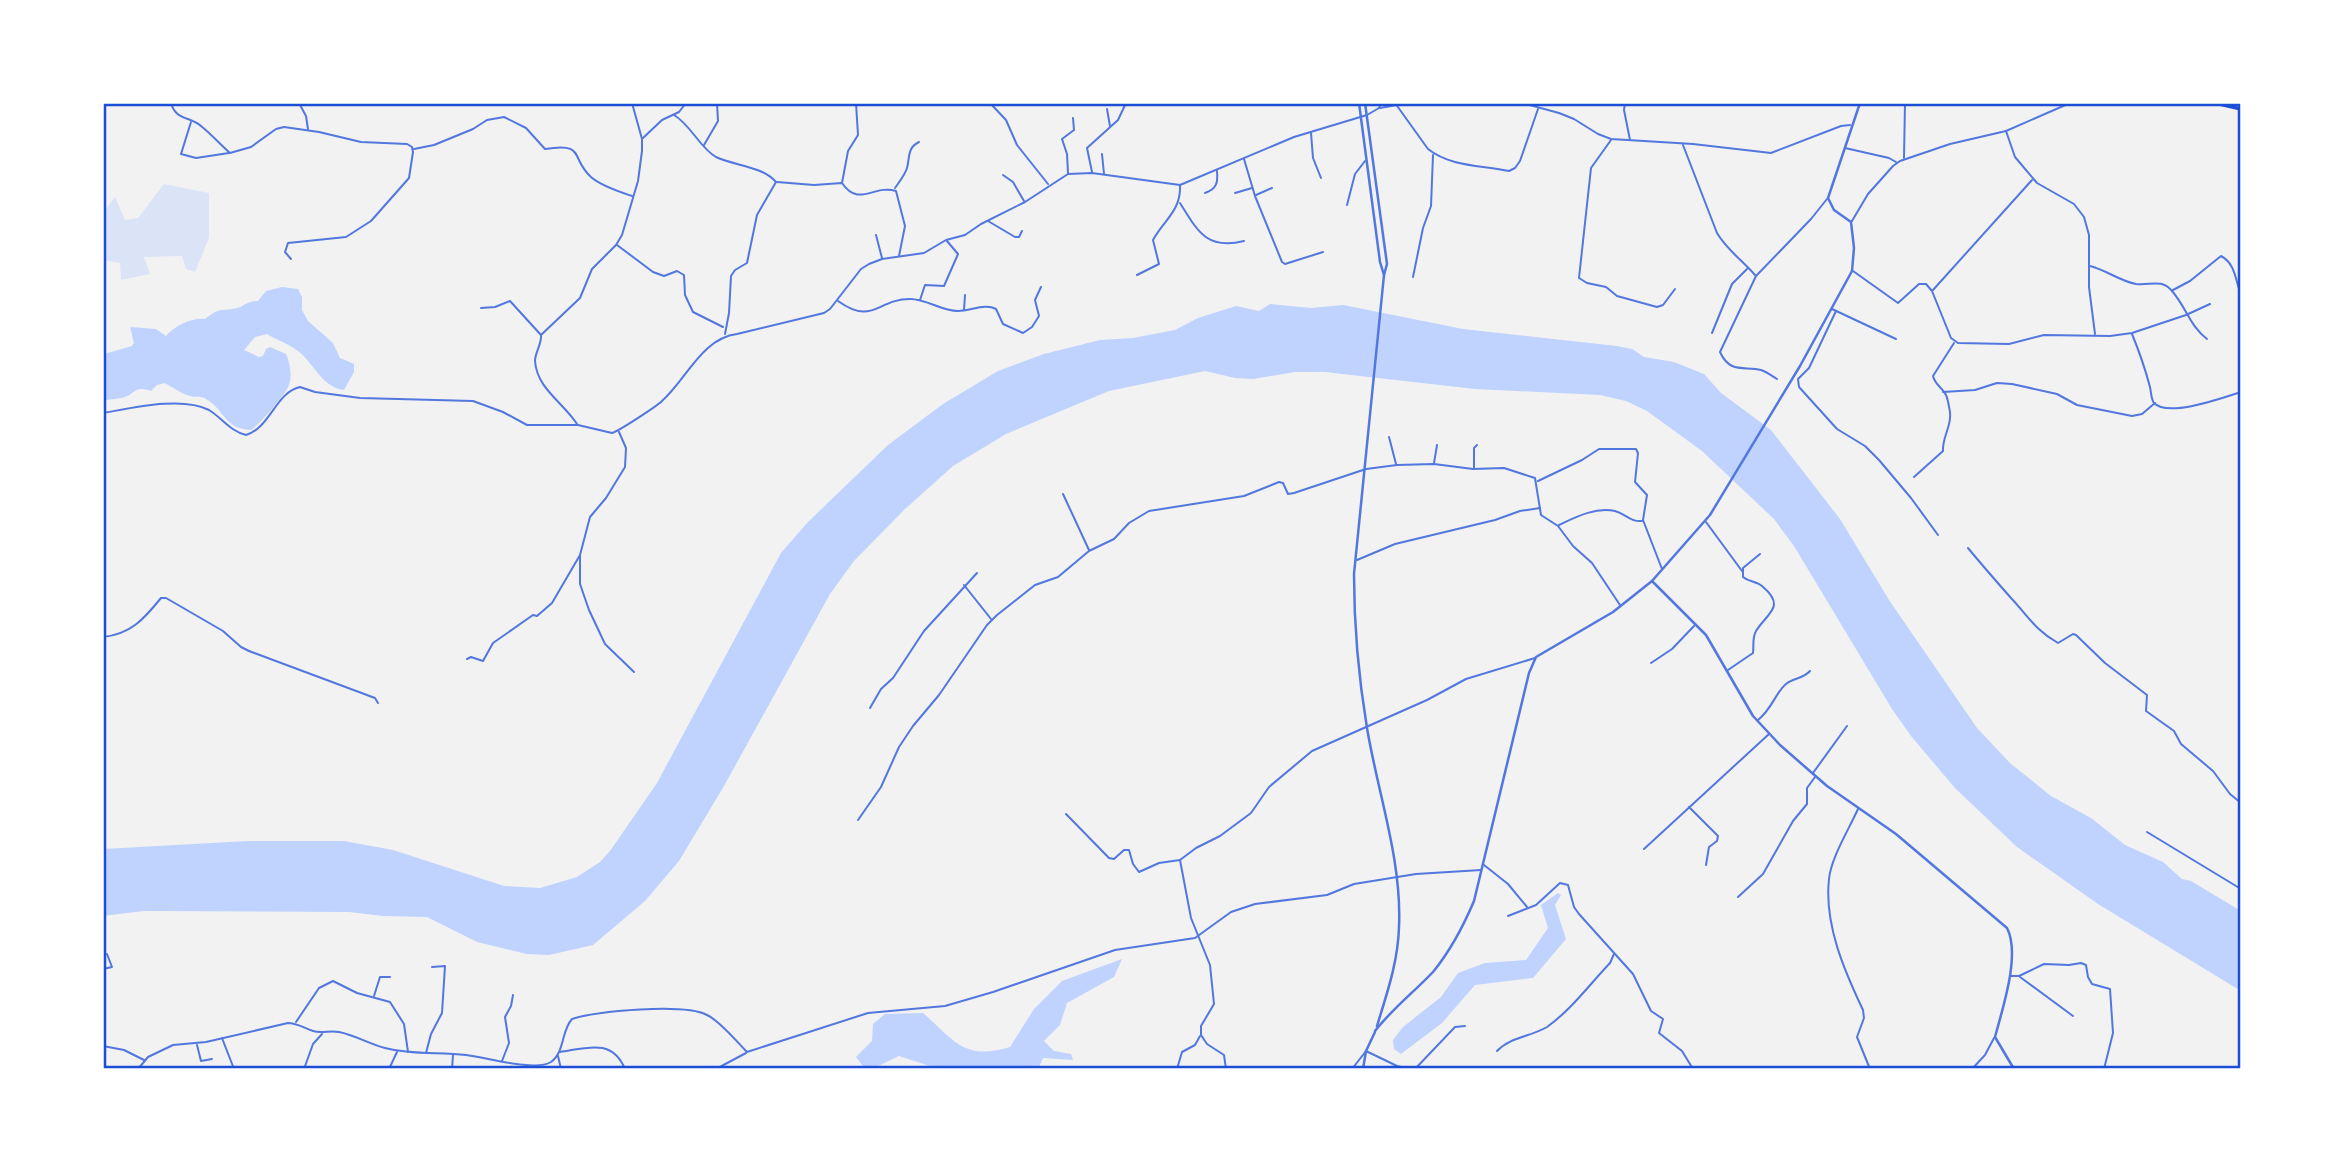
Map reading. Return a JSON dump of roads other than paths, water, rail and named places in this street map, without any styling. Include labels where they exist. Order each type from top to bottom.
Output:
[{"type":"highway","points":[[2216,103],[2241,110]]},
{"type":"street","points":[[171,103],[176,114],[199,124],[230,153]]},
{"type":"street","points":[[299,103],[306,116],[307,130]]},
{"type":"street","points":[[541,335],[580,298],[592,269],[616,245],[622,235],[638,181],[642,139],[632,103]]},
{"type":"street","points":[[642,139],[686,103]]},
{"type":"street","points":[[704,145],[718,121],[717,103]]},
{"type":"street","points":[[842,183],[848,151],[858,135],[856,103]]},
{"type":"street","points":[[990,103],[1006,120],[1017,145],[1049,185]]},
{"type":"street","points":[[1092,173],[1087,148],[1122,115],[1126,103]]},
{"type":"street","points":[[1359,103],[1384,275]]},
{"type":"street","points":[[1352,1069],[1366,1051],[1375,1031],[1396,959],[1399,926],[1397,878],[1367,727],[1354,604],[1387,264],[1365,103]]},
{"type":"street","points":[[1379,107],[1381,103]]},
{"type":"street","points":[[103,413],[156,405],[192,405],[210,411],[233,429],[246,435],[262,425],[290,391],[300,387],[315,392],[360,398],[473,401],[494,408],[527,425],[578,425],[612,433],[661,403],[689,368],[725,335],[820,315],[830,309],[861,269],[882,259],[924,253],[1025,202],[1068,174],[1092,173],[1180,185],[1311,132],[1367,115],[1379,107],[1408,103]]},
{"type":"street","points":[[1522,103],[1574,119],[1611,139],[1775,153],[1841,126],[1852,125]]},
{"type":"street","points":[[1625,103],[1630,140]]},
{"type":"street","points":[[1777,379],[1760,370],[1739,369],[1721,355],[1743,300],[1756,276],[1828,198],[1860,103]]},
{"type":"street","points":[[1903,160],[1905,103]]},
{"type":"street","points":[[1066,814],[1109,858],[1114,859],[1129,849],[1133,864],[1139,872],[1158,863],[1180,860],[1251,813],[1269,787],[1312,751],[1427,700],[1466,679],[1536,657],[1620,606],[1652,582],[1710,515],[1800,366],[1852,271],[1854,248],[1851,222],[1868,194],[1903,160],[1950,144],[2006,131],[2068,104]]},
{"type":"street","points":[[1396,105],[1433,153],[1455,163],[1512,170],[1520,161],[1539,108]]},
{"type":"street","points":[[1107,109],[1110,127]]},
{"type":"street","points":[[674,115],[717,157],[753,169],[775,179],[776,182],[814,185],[842,183]]},
{"type":"street","points":[[413,149],[434,145],[493,118],[507,118],[526,128],[545,149],[570,148],[578,155],[592,177],[634,197]]},
{"type":"street","points":[[1068,174],[1067,154],[1062,141],[1073,130],[1073,118]]},
{"type":"street","points":[[191,121],[181,154],[196,158],[251,147],[278,128],[307,130],[361,142],[407,144],[413,149]]},
{"type":"street","points":[[2006,131],[2015,157],[2037,183],[2074,204],[2084,217],[2089,235],[2091,313],[2095,335]]},
{"type":"street","points":[[1311,132],[1313,158],[1321,178]]},
{"type":"street","points":[[1611,139],[1591,168],[1579,278],[1587,283],[1606,287],[1617,296],[1657,307],[1663,305],[1675,289]]},
{"type":"street","points":[[894,189],[907,167],[912,147],[919,142]]},
{"type":"street","points":[[1682,144],[1717,233],[1724,245],[1756,276]]},
{"type":"street","points":[[1844,147],[1889,158],[1897,163]]},
{"type":"street","points":[[291,259],[285,252],[288,243],[346,237],[375,218],[409,178],[413,149]]},
{"type":"street","points":[[1413,278],[1423,228],[1431,206],[1433,153]]},
{"type":"street","points":[[1102,154],[1104,175]]},
{"type":"street","points":[[1244,158],[1255,196],[1282,262],[1290,263],[1323,252]]},
{"type":"street","points":[[1347,205],[1350,185],[1366,160]]},
{"type":"street","points":[[1205,193],[1217,184],[1217,170]]},
{"type":"street","points":[[1003,175],[1013,182],[1025,202]]},
{"type":"street","points":[[1932,291],[2033,178]]},
{"type":"street","points":[[725,335],[731,276],[735,270],[747,263],[757,215],[776,182]]},
{"type":"street","points":[[842,183],[853,195],[883,189],[894,189],[898,193],[905,226],[899,256]]},
{"type":"street","points":[[1137,275],[1159,264],[1153,240],[1179,202],[1180,185]]},
{"type":"street","points":[[1235,192],[1253,188]]},
{"type":"street","points":[[1255,196],[1272,188]]},
{"type":"street","points":[[1828,198],[1834,210],[1851,222]]},
{"type":"street","points":[[1179,202],[1209,240],[1223,245],[1244,241]]},
{"type":"street","points":[[988,220],[1015,237],[1019,237],[1022,231]]},
{"type":"street","points":[[876,235],[882,259]]},
{"type":"street","points":[[920,300],[925,285],[944,286],[953,270],[958,251],[946,240]]},
{"type":"street","points":[[616,245],[653,272],[664,276],[677,271],[684,275],[685,295],[693,312],[725,328]]},
{"type":"street","points":[[2172,290],[2190,281],[2221,256],[2225,257],[2235,271],[2239,289]]},
{"type":"street","points":[[2090,266],[2137,284],[2162,283],[2172,290],[2194,328],[2207,340]]},
{"type":"street","points":[[1712,333],[1732,284],[1748,267]]},
{"type":"street","points":[[1852,271],[1899,303],[1921,283],[1926,284],[1932,291],[1954,342]]},
{"type":"street","points":[[837,300],[849,309],[866,313],[898,300],[920,300],[948,311],[992,307],[1003,324],[1023,333],[1032,327],[1039,316],[1035,300],[1041,287]]},
{"type":"street","points":[[964,311],[965,295]]},
{"type":"street","points":[[481,308],[495,307],[510,301],[541,335],[542,340],[535,358],[538,376],[544,387],[567,409],[578,425]]},
{"type":"street","points":[[1954,342],[2010,344],[2044,335],[2110,337],[2132,333],[2210,304]]},
{"type":"street","points":[[1831,309],[1896,339]]},
{"type":"street","points":[[1836,311],[1809,368],[1798,379],[1799,387],[1837,429],[1865,446],[1879,460],[1938,535]]},
{"type":"street","points":[[2132,333],[2144,362],[2155,403]]},
{"type":"street","points":[[1914,477],[1943,451],[1942,443],[1951,417],[1944,392],[1933,376],[1954,342]]},
{"type":"street","points":[[1944,392],[1975,390],[1997,383],[2012,384],[2057,394],[2077,405],[2132,416],[2142,414],[2155,403]]},
{"type":"street","points":[[2155,403],[2169,408],[2183,407],[2241,393]]},
{"type":"street","points":[[618,431],[626,448],[625,467],[606,498],[590,517],[580,555],[580,584],[605,644],[634,672]]},
{"type":"street","points":[[1389,438],[1397,465]]},
{"type":"street","points":[[1434,464],[1437,445]]},
{"type":"street","points":[[1474,469],[1474,448],[1477,445]]},
{"type":"street","points":[[1537,481],[1599,449],[1636,449],[1638,453],[1635,482],[1647,495],[1643,520],[1662,570]]},
{"type":"street","points":[[858,820],[881,787],[899,747],[913,726],[939,695],[992,620],[1035,586],[1058,578],[1089,551],[1114,539],[1129,523],[1149,512],[1244,496],[1279,482],[1283,483],[1289,494],[1294,494],[1366,469],[1397,465],[1504,468],[1537,481],[1544,518],[1558,526],[1573,546],[1592,563],[1620,606]]},
{"type":"street","points":[[1063,494],[1089,551]]},
{"type":"street","points":[[1357,559],[1395,544],[1540,508]]},
{"type":"street","points":[[1558,526],[1597,511],[1616,511],[1631,520],[1643,520]]},
{"type":"street","points":[[1705,521],[1745,579],[1763,586],[1772,596],[1774,604],[1770,616],[1756,632],[1753,653],[1728,670]]},
{"type":"street","points":[[1968,548],[2036,627],[2058,643],[2073,634],[2076,635],[2105,663],[2147,695],[2146,711],[2174,731],[2181,744],[2213,771],[2230,794],[2241,803]]},
{"type":"street","points":[[1742,571],[1760,554]]},
{"type":"street","points":[[467,659],[473,657],[483,661],[497,639],[550,606],[580,555]]},
{"type":"street","points":[[870,708],[924,631],[977,573]]},
{"type":"street","points":[[1652,582],[1706,635],[1738,691],[1769,733],[1814,775],[1896,834],[2007,928],[2011,936],[2009,976],[1994,1037],[1985,1055],[1972,1069]]},
{"type":"street","points":[[964,585],[992,620]]},
{"type":"street","points":[[103,637],[133,629],[161,598],[166,598],[223,631],[241,648],[375,698],[378,703]]},
{"type":"street","points":[[1651,663],[1672,649],[1695,625]]},
{"type":"street","points":[[1375,1031],[1434,971],[1459,934],[1474,901],[1529,673],[1536,657]]},
{"type":"street","points":[[1757,720],[1770,709],[1783,686],[1810,671]]},
{"type":"street","points":[[1738,897],[1763,874],[1793,821],[1808,801],[1807,788],[1814,775],[1847,726]]},
{"type":"street","points":[[1644,849],[1769,733]]},
{"type":"street","points":[[1688,807],[1718,836],[1717,841],[1709,847],[1706,864]]},
{"type":"street","points":[[1858,808],[1830,875],[1829,897],[1833,934],[1863,1010],[1864,1018],[1857,1037],[1870,1069]]},
{"type":"street","points":[[2147,832],[2241,889]]},
{"type":"street","points":[[1177,1069],[1182,1052],[1195,1045],[1201,1035],[1201,1026],[1214,1001],[1209,959],[1198,936],[1185,893],[1180,860]]},
{"type":"street","points":[[1483,865],[1508,884],[1528,908]]},
{"type":"street","points":[[716,1069],[747,1052],[868,1013],[945,1006],[1009,988],[1038,975],[1115,950],[1198,936],[1219,920],[1245,907],[1326,895],[1354,884],[1416,874],[1481,870]]},
{"type":"street","points":[[1508,916],[1536,905],[1560,883],[1568,885],[1574,907],[1633,974],[1651,1011],[1663,1019],[1660,1035],[1682,1051],[1693,1069]]},
{"type":"street","points":[[1497,1051],[1505,1043],[1529,1035],[1553,1022],[1610,962],[1614,953]]},
{"type":"street","points":[[103,969],[112,967],[107,954]]},
{"type":"street","points":[[2009,976],[2019,976],[2044,964],[2081,963],[2088,968],[2088,978],[2092,984],[2108,988],[2113,1033],[2104,1069]]},
{"type":"street","points":[[426,1054],[431,1034],[443,1009],[445,966],[432,967]]},
{"type":"street","points":[[2019,976],[2073,1016]]},
{"type":"street","points":[[374,997],[380,977],[390,977]]},
{"type":"street","points":[[295,1023],[319,988],[329,981],[337,982],[363,995],[385,999],[394,1007],[406,1031],[408,1052]]},
{"type":"street","points":[[502,1062],[509,1043],[505,1017],[513,995]]},
{"type":"street","points":[[138,1069],[144,1060],[173,1045],[197,1044],[282,1023],[295,1023],[323,1033],[340,1032],[397,1051],[453,1054],[542,1065],[550,1062],[558,1053],[566,1026],[574,1018],[681,1008],[701,1012],[713,1018],[747,1052]]},
{"type":"street","points":[[1415,1069],[1457,1026],[1465,1026]]},
{"type":"street","points":[[304,1069],[313,1044],[323,1033]]},
{"type":"street","points":[[1201,1035],[1207,1044],[1224,1055],[1226,1069]]},
{"type":"street","points":[[222,1037],[234,1069]]},
{"type":"street","points":[[1994,1037],[2014,1069]]},
{"type":"street","points":[[197,1044],[201,1061],[212,1059]]},
{"type":"street","points":[[103,1046],[124,1050],[144,1060]]},
{"type":"street","points":[[558,1053],[594,1047],[607,1048],[620,1058],[625,1069]]},
{"type":"street","points":[[389,1069],[397,1051]]},
{"type":"street","points":[[1363,1069],[1366,1051]]},
{"type":"street","points":[[1366,1051],[1397,1066],[1410,1069]]},
{"type":"street","points":[[558,1053],[561,1069]]},
{"type":"street","points":[[452,1069],[453,1054]]},
{"type":"water","points":[[282,287],[298,289],[302,297],[302,310],[308,321],[333,343],[340,358],[354,364],[354,372],[344,390],[328,384],[299,352],[267,334],[255,337],[244,350],[259,357],[270,347],[286,354],[290,379],[282,397],[251,430],[230,423],[204,398],[192,397],[165,383],[157,385],[151,391],[138,390],[127,397],[103,401],[104,354],[132,346],[134,343],[130,327],[156,329],[166,336],[184,323],[205,319],[218,311],[258,301],[266,291]]},
{"type":"water","points":[[1270,304],[1311,308],[1343,305],[1463,329],[1617,346],[1632,349],[1644,357],[1674,362],[1704,374],[1721,393],[1771,430],[1840,519],[1889,600],[1977,728],[2010,763],[2051,796],[2091,818],[2125,845],[2163,862],[2182,879],[2191,881],[2241,911],[2241,991],[2098,904],[2017,847],[1955,788],[1892,709],[1794,546],[1774,519],[1702,451],[1647,411],[1626,401],[1600,395],[1475,389],[1325,372],[1295,372],[1253,379],[1205,371],[1109,391],[1006,434],[953,466],[904,510],[854,561],[830,594],[724,786],[679,861],[645,901],[593,945],[549,955],[527,954],[477,942],[427,917],[349,912],[143,911],[103,916],[103,849],[248,841],[344,841],[393,850],[504,886],[540,888],[577,877],[600,862],[610,851],[657,783],[781,553],[808,522],[888,445],[943,404],[998,371],[1044,354],[1100,340],[1133,338],[1175,330],[1198,318],[1236,306],[1259,311]]},
{"type":"water","points":[[1558,893],[1561,895],[1555,905],[1566,939],[1533,978],[1475,985],[1442,1023],[1401,1054],[1394,1049],[1393,1040],[1403,1027],[1441,997],[1458,973],[1485,963],[1526,960],[1548,928],[1541,905]]},
{"type":"water","points":[[1122,959],[1114,977],[1067,1003],[1060,1025],[1044,1041],[1054,1051],[1071,1054],[1073,1060],[1043,1058],[1038,1069],[939,1069],[899,1056],[872,1069],[865,1069],[856,1057],[872,1041],[873,1024],[885,1014],[923,1013],[952,1040],[971,1050],[982,1052],[1010,1047],[1034,1009],[1062,981]]}]
